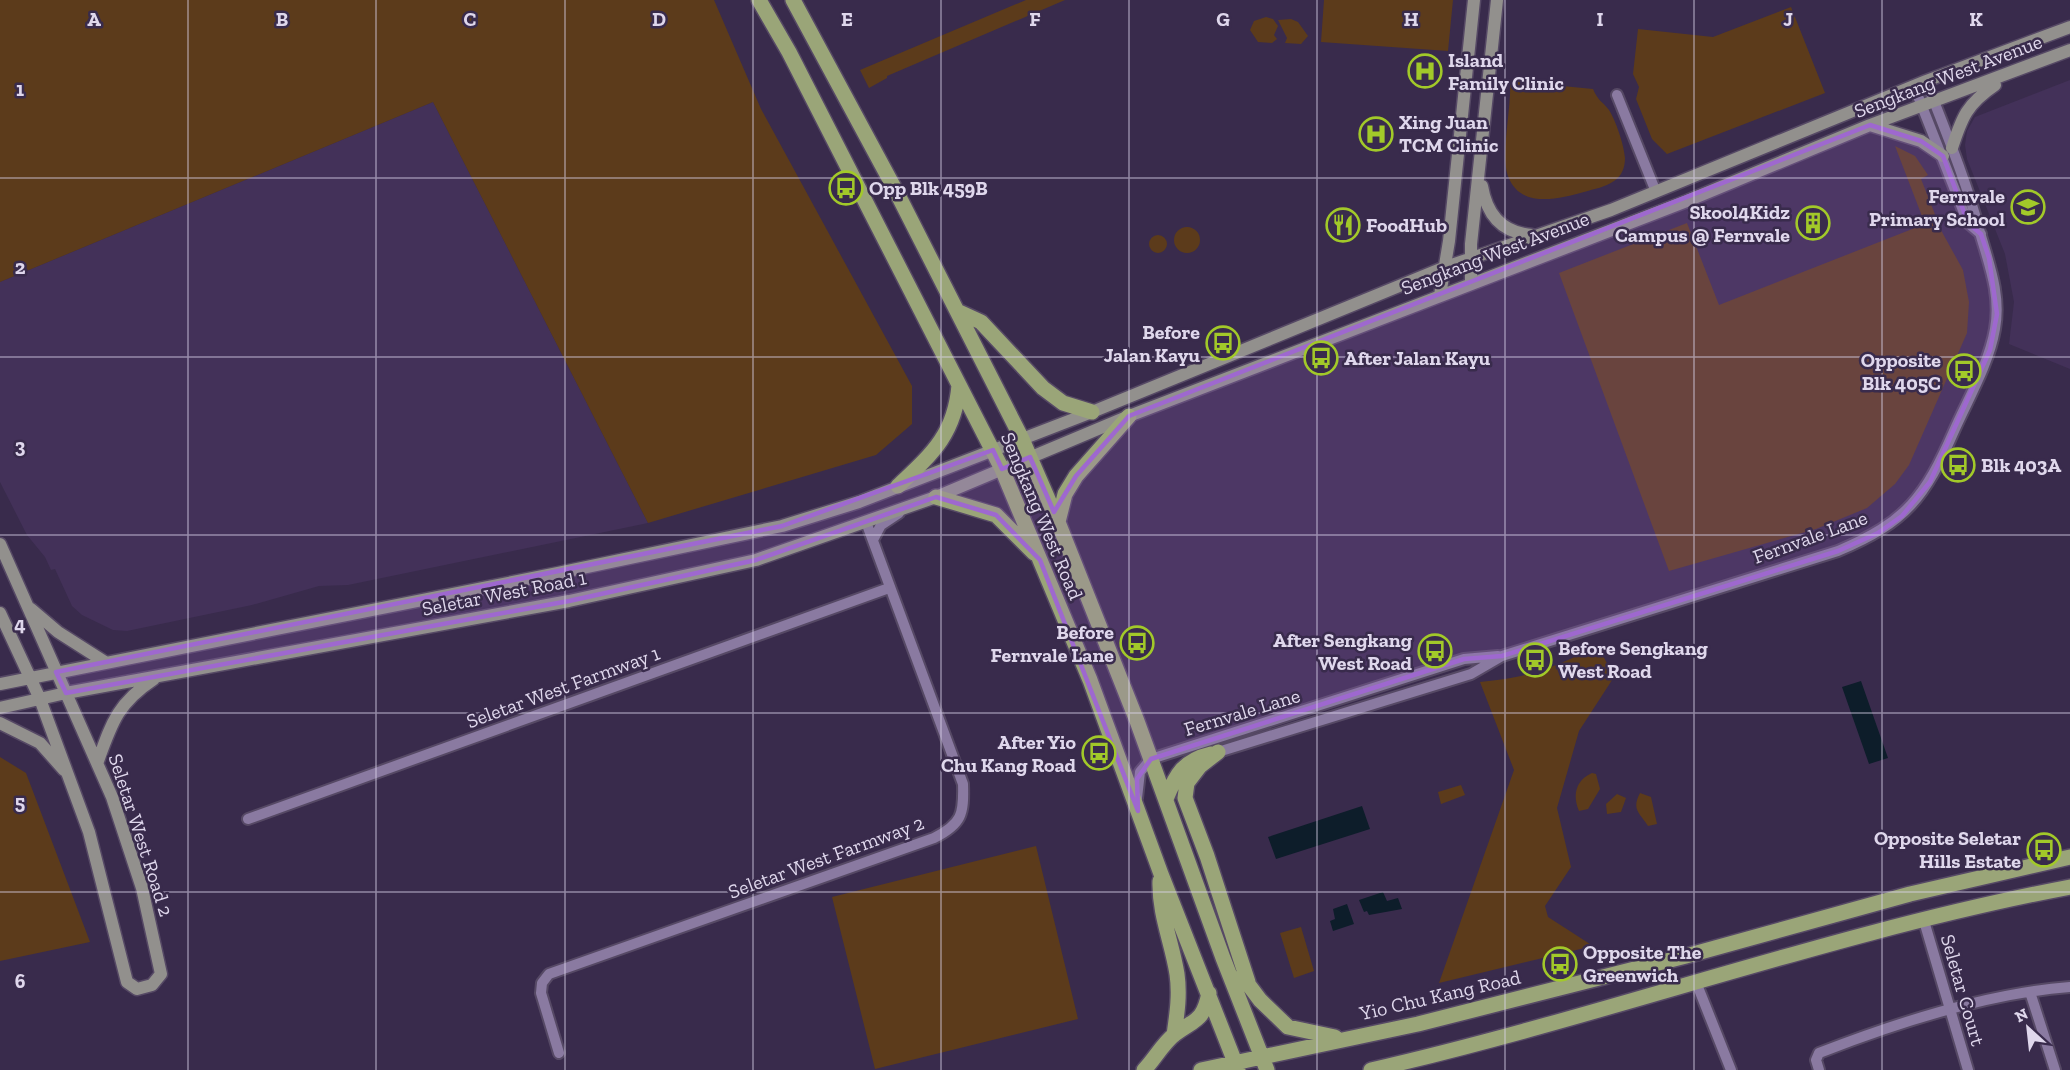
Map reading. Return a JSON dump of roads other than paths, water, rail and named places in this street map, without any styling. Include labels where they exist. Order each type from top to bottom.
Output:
[{"type":"main road","name":"Sengkang West Road","points":[[759,0],[789,52],[1002,469],[1090,680],[1161,874],[1237,1067]]},
{"type":"main road","name":"Sengkang West Road","points":[[793,0],[897,193],[1030,457],[1058,522],[1151,759],[1223,958],[1265,1063]]},
{"type":"main road","points":[[1440,295],[1449,241],[1474,0]]},
{"type":"main road","points":[[1471,283],[1470,259],[1497,0]]},
{"type":"main road","name":"Sengkang West Avenue","points":[[993,450],[1092,412],[1443,268],[1656,192],[1926,81],[2070,27]]},
{"type":"main road","name":"Sengkang West Avenue","points":[[1002,469],[1129,416],[1687,201],[1870,125],[2070,50]]},
{"type":"main road","points":[[1870,125],[1947,152],[1962,118],[1976,98],[2010,74]]},
{"type":"main road","points":[[1480,176],[1484,199],[1501,226],[1515,234],[1539,235]]},
{"type":"main road","points":[[957,311],[981,322],[1019,364],[1057,398],[1064,403],[1092,412]]},
{"type":"main road","points":[[898,486],[934,451],[945,436],[957,408],[959,383]]},
{"type":"main road","points":[[1058,522],[1065,494],[1076,476],[1129,416]]},
{"type":"main road","name":"Seletar West Road 1","points":[[0,684],[782,526],[993,450]]},
{"type":"main road","name":"Seletar West Road 1","points":[[0,708],[66,693],[569,601],[756,560],[907,507],[1002,469]]},
{"type":"main road","points":[[936,496],[996,515],[1040,560]]},
{"type":"main road","name":"Seletar West Road 2","points":[[0,544],[98,761],[142,888],[161,974],[152,985],[137,989],[127,982],[103,882],[69,775],[40,699],[1,615]]},
{"type":"main road","points":[[28,606],[58,632],[105,662]]},
{"type":"main road","points":[[0,630],[1,615]]},
{"type":"main road","points":[[98,761],[111,724],[130,695],[157,676]]},
{"type":"main road","points":[[0,723],[40,743],[69,775]]},
{"type":"main road","points":[[1166,799],[1175,777],[1187,762],[1195,757],[1218,752]]},
{"type":"main road","points":[[1218,752],[1200,766],[1187,783],[1185,798],[1207,856],[1248,982]]},
{"type":"main road","name":"Yio Chu Kang Road","points":[[1201,1070],[1265,1063],[1342,1039],[1418,1024],[1686,956],[1910,894],[2070,857]]},
{"type":"main road","points":[[1161,874],[1160,902],[1177,973],[1179,1002],[1174,1035]]},
{"type":"main road","points":[[1371,1070],[1459,1050],[1813,946],[2070,887]]},
{"type":"main road","points":[[1223,958],[1248,982],[1260,1000],[1288,1027],[1342,1039]]},
{"type":"main road","points":[[1144,1070],[1174,1035],[1190,1027],[1199,1018],[1206,1006],[1209,993]]},
{"type":"street","name":"Fernvale Lane","points":[[1926,81],[1928,104]]},
{"type":"street","name":"Fernvale Lane","points":[[1218,752],[1471,674],[1502,656],[1838,551],[1878,533],[1902,516],[1917,500],[1938,467],[1990,350],[1995,329],[1996,293],[1979,220],[1947,152],[1928,104],[1914,86]]},
{"type":"street","points":[[1617,95],[1656,192]]},
{"type":"street","points":[[873,540],[881,525],[907,507]]},
{"type":"street","name":"Seletar West Farmway 2","points":[[559,1053],[541,993],[542,983],[549,974],[934,838],[948,831],[960,820],[964,802],[963,784],[866,522]]},
{"type":"street","name":"Seletar West Farmway 1","points":[[249,819],[889,588]]},
{"type":"street","name":"Fernvale Lane","points":[[1151,759],[1464,659],[1502,656]]},
{"type":"street","points":[[1283,718],[1288,731]]},
{"type":"street","points":[[1138,811],[1137,779],[1143,766],[1151,759]]},
{"type":"street","name":"Seletar Court","points":[[1924,921],[1968,1070]]},
{"type":"street","points":[[1696,982],[1731,1070]]},
{"type":"street","points":[[1819,1070],[1816,1060],[1819,1053],[1854,1039],[1949,1011],[2030,992],[2070,987]]},
{"type":"street","points":[[2030,992],[2055,1070]]},
{"type":"water","points":[[1861,681],[1888,758],[1869,764],[1842,687]]},
{"type":"water","points":[[1362,806],[1370,829],[1276,859],[1268,837]]},
{"type":"water","points":[[1383,892],[1387,901],[1398,898],[1402,909],[1369,915],[1367,911],[1364,912],[1359,900]]},
{"type":"water","points":[[1347,904],[1354,924],[1333,931],[1330,921],[1335,919],[1333,909]]},
{"type":"place","name":"Island Family Clinic","points":[[1425,71]]},
{"type":"place","name":"Xing Juan TCM Clinic","points":[[1376,134]]},
{"type":"place","name":"Opp Blk 459B","points":[[846,188]]},
{"type":"place","name":"Fernvale Primary School","points":[[2028,207]]},
{"type":"place","name":"Skool4Kidz Campus @ Fernvale","points":[[1813,223]]},
{"type":"place","name":"FoodHub","points":[[1343,225]]},
{"type":"place","name":"Before Jalan Kayu","points":[[1223,343]]},
{"type":"place","name":"After Jalan Kayu","points":[[1321,358]]},
{"type":"place","name":"Opposite Blk 405C","points":[[1964,371]]},
{"type":"place","name":"Blk 403A","points":[[1958,465]]},
{"type":"place","name":"Before Fernvale Lane","points":[[1137,643]]},
{"type":"place","name":"After Sengkang West Road","points":[[1435,651]]},
{"type":"place","name":"Before Sengkang West Road","points":[[1535,660]]},
{"type":"place","name":"After Yio Chu Kang Road","points":[[1099,753]]},
{"type":"place","name":"Opposite Seletar Hills Estate","points":[[2044,850]]},
{"type":"place","name":"Opposite The Greenwich","points":[[1560,964]]}]
